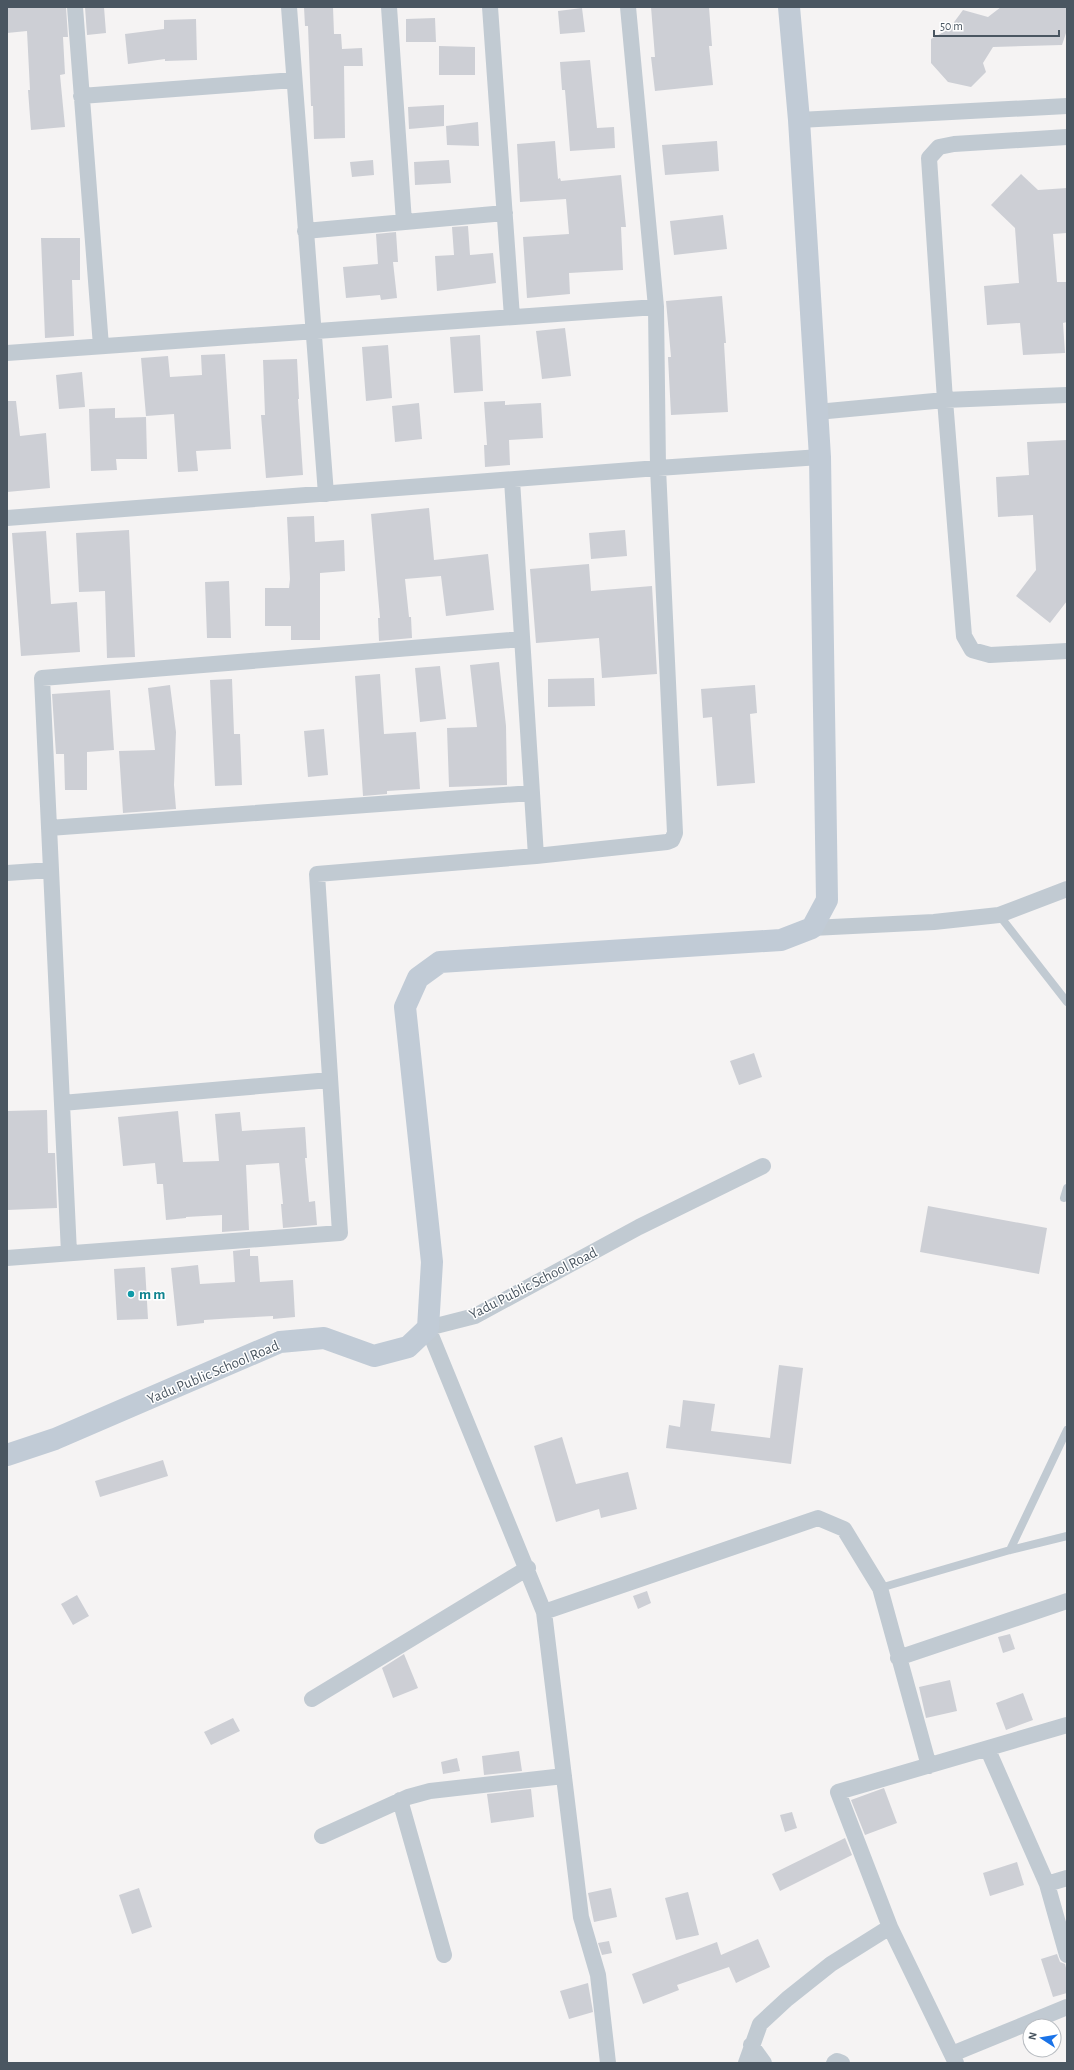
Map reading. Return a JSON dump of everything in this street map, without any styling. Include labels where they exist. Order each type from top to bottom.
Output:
[{"type":"street","points":[[74,7],[101,346]]},
{"type":"street","points":[[289,7],[312,331],[326,494]]},
{"type":"street","points":[[389,7],[404,222]]},
{"type":"street","points":[[490,7],[512,318]]},
{"type":"street","points":[[7,1258],[340,1232],[318,874],[536,856],[667,842],[672,840],[675,833],[658,468],[656,307],[628,7]]},
{"type":"street","points":[[789,7],[798,120],[820,457],[827,900],[812,928]]},
{"type":"street","points":[[82,96],[294,80]]},
{"type":"street","points":[[798,120],[1067,106]]},
{"type":"street","points":[[1067,137],[954,144],[939,147],[929,158],[945,400],[964,636],[972,650],[990,655],[1067,651]]},
{"type":"street","points":[[305,231],[505,213]]},
{"type":"street","points":[[7,352],[656,307]]},
{"type":"street","points":[[817,412],[945,400],[1067,394]]},
{"type":"street","points":[[7,518],[820,457]]},
{"type":"street","points":[[512,480],[536,856]]},
{"type":"street","points":[[69,1254],[42,678],[522,639]]},
{"type":"street","points":[[49,828],[532,793]]},
{"type":"street","points":[[7,873],[51,870]]},
{"type":"street","points":[[608,2063],[598,1975],[581,1916],[544,1612],[528,1568],[428,1328],[432,1262],[405,1007],[418,978],[440,962],[781,940],[812,928],[934,922],[998,915],[1067,889]]},
{"type":"street","points":[[62,1103],[330,1080]]},
{"type":"street","name":"Yadu Public School Road","points":[[7,1455],[55,1439],[280,1342],[324,1338],[374,1356],[408,1347],[428,1328],[475,1316],[639,1227],[763,1166]]},
{"type":"street","points":[[544,1612],[818,1518],[844,1530],[880,1588],[898,1658],[929,1766]]},
{"type":"street","points":[[312,1699],[528,1568]]},
{"type":"street","points":[[898,1658],[1067,1601]]},
{"type":"street","points":[[1067,1725],[988,1750],[838,1792],[890,1927],[954,2059],[1067,2007]]},
{"type":"street","points":[[988,1750],[1047,1884],[1067,1955]]},
{"type":"street","points":[[322,1836],[400,1800],[430,1791],[564,1776]]},
{"type":"street","points":[[400,1800],[444,1955]]},
{"type":"street","points":[[1047,1884],[1067,1878]]},
{"type":"street","points":[[746,2063],[751,2045],[760,2024],[787,1999],[831,1964],[890,1927]]},
{"type":"street","points":[[751,2045],[764,2063]]},
{"type":"street","points":[[834,2063],[842,2063]]},
{"type":"lane","points":[[998,915],[1067,1002]]},
{"type":"lane","points":[[1064,1198],[1067,1188]]},
{"type":"lane","points":[[1010,1550],[1067,1430]]},
{"type":"lane","points":[[880,1588],[1010,1550],[1067,1536]]},
{"type":"building","points":[[7,7],[66,7],[68,37],[63,37],[65,74],[60,75],[65,127],[31,130],[28,90],[30,90],[27,31],[7,33]]},
{"type":"building","points":[[85,7],[104,7],[106,33],[87,35]]},
{"type":"building","points":[[304,7],[333,7],[334,34],[341,34],[342,49],[362,48],[363,66],[344,66],[345,138],[314,139],[313,106],[311,106],[308,26],[305,26]]},
{"type":"building","points":[[651,7],[709,7],[712,46],[709,46],[713,85],[655,91],[651,57],[655,57]]},
{"type":"building","points":[[1001,7],[1067,7],[1067,30],[1062,45],[993,47],[983,63],[986,72],[971,87],[948,82],[931,63],[931,39],[949,29],[963,10],[988,17]]},
{"type":"building","points":[[582,8],[585,32],[560,34],[558,11]]},
{"type":"building","points":[[435,18],[436,42],[406,42],[406,19]]},
{"type":"building","points":[[196,19],[197,60],[165,61],[165,59],[128,64],[125,34],[164,29],[164,20]]},
{"type":"building","points":[[439,46],[475,47],[475,75],[439,75]]},
{"type":"building","points":[[590,60],[597,128],[614,127],[615,148],[570,151],[565,90],[562,90],[560,62]]},
{"type":"building","points":[[444,105],[444,126],[409,129],[408,107]]},
{"type":"building","points":[[478,122],[479,146],[447,145],[446,126]]},
{"type":"building","points":[[555,141],[558,179],[560,178],[561,181],[621,175],[626,227],[621,227],[623,270],[569,273],[570,294],[527,298],[523,237],[569,234],[566,199],[520,202],[517,144]]},
{"type":"building","points":[[717,141],[719,171],[665,175],[662,145]]},
{"type":"building","points":[[373,160],[374,175],[352,177],[350,162]]},
{"type":"building","points":[[449,160],[451,183],[415,185],[414,162]]},
{"type":"building","points":[[1021,174],[1038,190],[1067,188],[1067,233],[1053,234],[1057,282],[1067,282],[1067,322],[1063,323],[1065,353],[1023,355],[1020,323],[987,325],[984,286],[1019,283],[1015,228],[991,205]]},
{"type":"building","points":[[723,215],[727,249],[674,255],[670,221]]},
{"type":"building","points":[[468,226],[470,255],[493,253],[496,283],[437,291],[435,256],[454,255],[452,227]]},
{"type":"building","points":[[396,232],[398,262],[393,262],[397,298],[381,300],[380,295],[346,298],[343,267],[378,264],[376,234]]},
{"type":"building","points":[[41,238],[80,238],[80,280],[72,280],[74,336],[45,338]]},
{"type":"building","points":[[722,296],[726,343],[724,343],[728,412],[671,415],[668,357],[671,357],[666,301]]},
{"type":"building","points":[[565,328],[571,376],[542,379],[536,331]]},
{"type":"building","points":[[480,335],[483,391],[454,393],[450,337]]},
{"type":"building","points":[[388,345],[392,398],[366,401],[362,347]]},
{"type":"building","points":[[225,354],[231,449],[196,451],[198,471],[178,472],[174,414],[146,416],[141,358],[168,356],[170,377],[202,375],[201,355]]},
{"type":"building","points":[[297,359],[303,475],[266,478],[261,415],[265,415],[263,360]]},
{"type":"building","points":[[82,372],[85,407],[59,409],[56,375]]},
{"type":"building","points":[[7,401],[16,401],[20,436],[46,433],[50,488],[7,492]]},
{"type":"building","points":[[505,401],[505,405],[541,403],[543,438],[509,440],[510,465],[485,467],[484,445],[487,445],[484,402]]},
{"type":"building","points":[[419,403],[422,439],[395,442],[392,406]]},
{"type":"building","points":[[115,408],[115,418],[146,417],[147,459],[116,459],[117,470],[91,471],[89,409]]},
{"type":"building","points":[[1067,440],[1067,601],[1050,623],[1016,596],[1036,570],[1033,515],[998,517],[996,477],[1029,475],[1027,442]]},
{"type":"building","points":[[429,508],[434,560],[488,554],[494,610],[446,616],[441,576],[405,579],[409,617],[411,617],[412,638],[379,641],[378,618],[380,618],[371,514]]},
{"type":"building","points":[[314,516],[315,542],[344,540],[345,571],[320,573],[320,640],[291,640],[291,626],[265,626],[265,588],[289,588],[290,579],[287,517]]},
{"type":"building","points":[[129,530],[135,657],[107,658],[105,591],[79,592],[76,533]]},
{"type":"building","points":[[625,530],[627,556],[591,559],[589,533]]},
{"type":"building","points":[[46,531],[51,604],[77,602],[80,652],[21,656],[12,533]]},
{"type":"building","points":[[589,564],[591,591],[652,586],[657,674],[602,678],[599,638],[536,643],[530,569]]},
{"type":"building","points":[[229,581],[231,638],[207,638],[205,582]]},
{"type":"building","points":[[499,662],[506,726],[507,785],[449,787],[447,728],[477,727],[470,665]]},
{"type":"building","points":[[440,666],[446,719],[420,722],[415,668]]},
{"type":"building","points":[[380,674],[384,734],[416,732],[420,789],[387,791],[387,794],[363,796],[355,676]]},
{"type":"building","points":[[594,678],[595,706],[548,707],[548,679]]},
{"type":"building","points":[[232,679],[234,734],[240,734],[242,785],[215,786],[210,680]]},
{"type":"building","points":[[170,685],[176,732],[174,785],[176,809],[123,813],[119,751],[155,750],[148,688]]},
{"type":"building","points":[[755,685],[757,713],[750,714],[755,783],[717,786],[712,717],[703,718],[701,689]]},
{"type":"building","points":[[110,690],[114,750],[87,752],[87,790],[65,790],[64,754],[56,754],[52,694]]},
{"type":"building","points":[[324,729],[328,775],[308,777],[304,731]]},
{"type":"building","points":[[754,1053],[762,1077],[739,1085],[730,1061]]},
{"type":"building","points":[[47,1110],[48,1153],[55,1153],[57,1208],[7,1210],[7,1111]]},
{"type":"building","points":[[178,1111],[183,1162],[219,1161],[215,1114],[240,1112],[242,1131],[305,1127],[307,1158],[305,1158],[309,1202],[315,1201],[317,1225],[283,1228],[281,1204],[283,1204],[279,1163],[246,1165],[249,1230],[222,1232],[222,1215],[186,1217],[166,1220],[163,1184],[157,1184],[155,1163],[123,1166],[118,1117]]},
{"type":"building","points":[[928,1206],[1047,1228],[1039,1274],[920,1252]]},
{"type":"building","points":[[250,1249],[250,1256],[258,1256],[260,1282],[293,1280],[295,1317],[273,1319],[273,1316],[204,1320],[204,1323],[177,1326],[171,1268],[198,1265],[200,1284],[235,1282],[233,1251]]},
{"type":"building","name":"m m","points":[[145,1267],[148,1319],[117,1320],[114,1269]]},
{"type":"building","points":[[779,1365],[803,1368],[791,1464],[666,1448],[669,1425],[680,1427],[683,1400],[715,1404],[711,1431],[770,1438]]},
{"type":"building","points":[[562,1437],[576,1484],[628,1472],[637,1509],[601,1518],[599,1509],[556,1522],[534,1446]]},
{"type":"building","points":[[163,1460],[168,1476],[100,1497],[95,1481]]},
{"type":"building","points":[[647,1591],[651,1603],[638,1609],[633,1596]]},
{"type":"building","points":[[77,1595],[89,1616],[73,1625],[61,1604]]},
{"type":"building","points":[[1010,1634],[1015,1649],[1003,1653],[998,1637]]},
{"type":"building","points":[[404,1654],[418,1688],[393,1698],[382,1668]]},
{"type":"building","points":[[950,1680],[957,1711],[926,1718],[919,1687]]},
{"type":"building","points":[[1023,1693],[1033,1720],[1006,1730],[996,1703]]},
{"type":"building","points":[[233,1718],[240,1731],[211,1745],[204,1732]]},
{"type":"building","points":[[519,1751],[522,1771],[484,1775],[482,1756]]},
{"type":"building","points":[[457,1758],[460,1771],[443,1774],[441,1762]]},
{"type":"building","points":[[884,1788],[897,1823],[865,1835],[851,1800]]},
{"type":"building","points":[[531,1789],[534,1817],[491,1823],[487,1794]]},
{"type":"building","points":[[792,1812],[797,1828],[785,1832],[780,1815]]},
{"type":"building","points":[[845,1838],[852,1855],[780,1891],[772,1874]]},
{"type":"building","points":[[1017,1862],[1024,1885],[990,1896],[983,1873]]},
{"type":"building","points":[[139,1888],[152,1927],[132,1934],[119,1895]]},
{"type":"building","points":[[611,1888],[617,1917],[594,1922],[588,1893]]},
{"type":"building","points":[[688,1892],[699,1935],[676,1940],[665,1898]]},
{"type":"building","points":[[758,1939],[770,1967],[736,1983],[729,1967],[677,1985],[679,1990],[643,2004],[632,1974],[717,1942],[721,1955]]},
{"type":"building","points":[[609,1941],[612,1953],[602,1955],[598,1943]]},
{"type":"building","points":[[1057,1954],[1060,1962],[1065,1964],[1067,1972],[1067,1993],[1053,1997],[1041,1959]]},
{"type":"building","points":[[588,1983],[593,2012],[569,2019],[560,1991]]},
{"type":"place","name":"m m","points":[[131,1294]]}]
